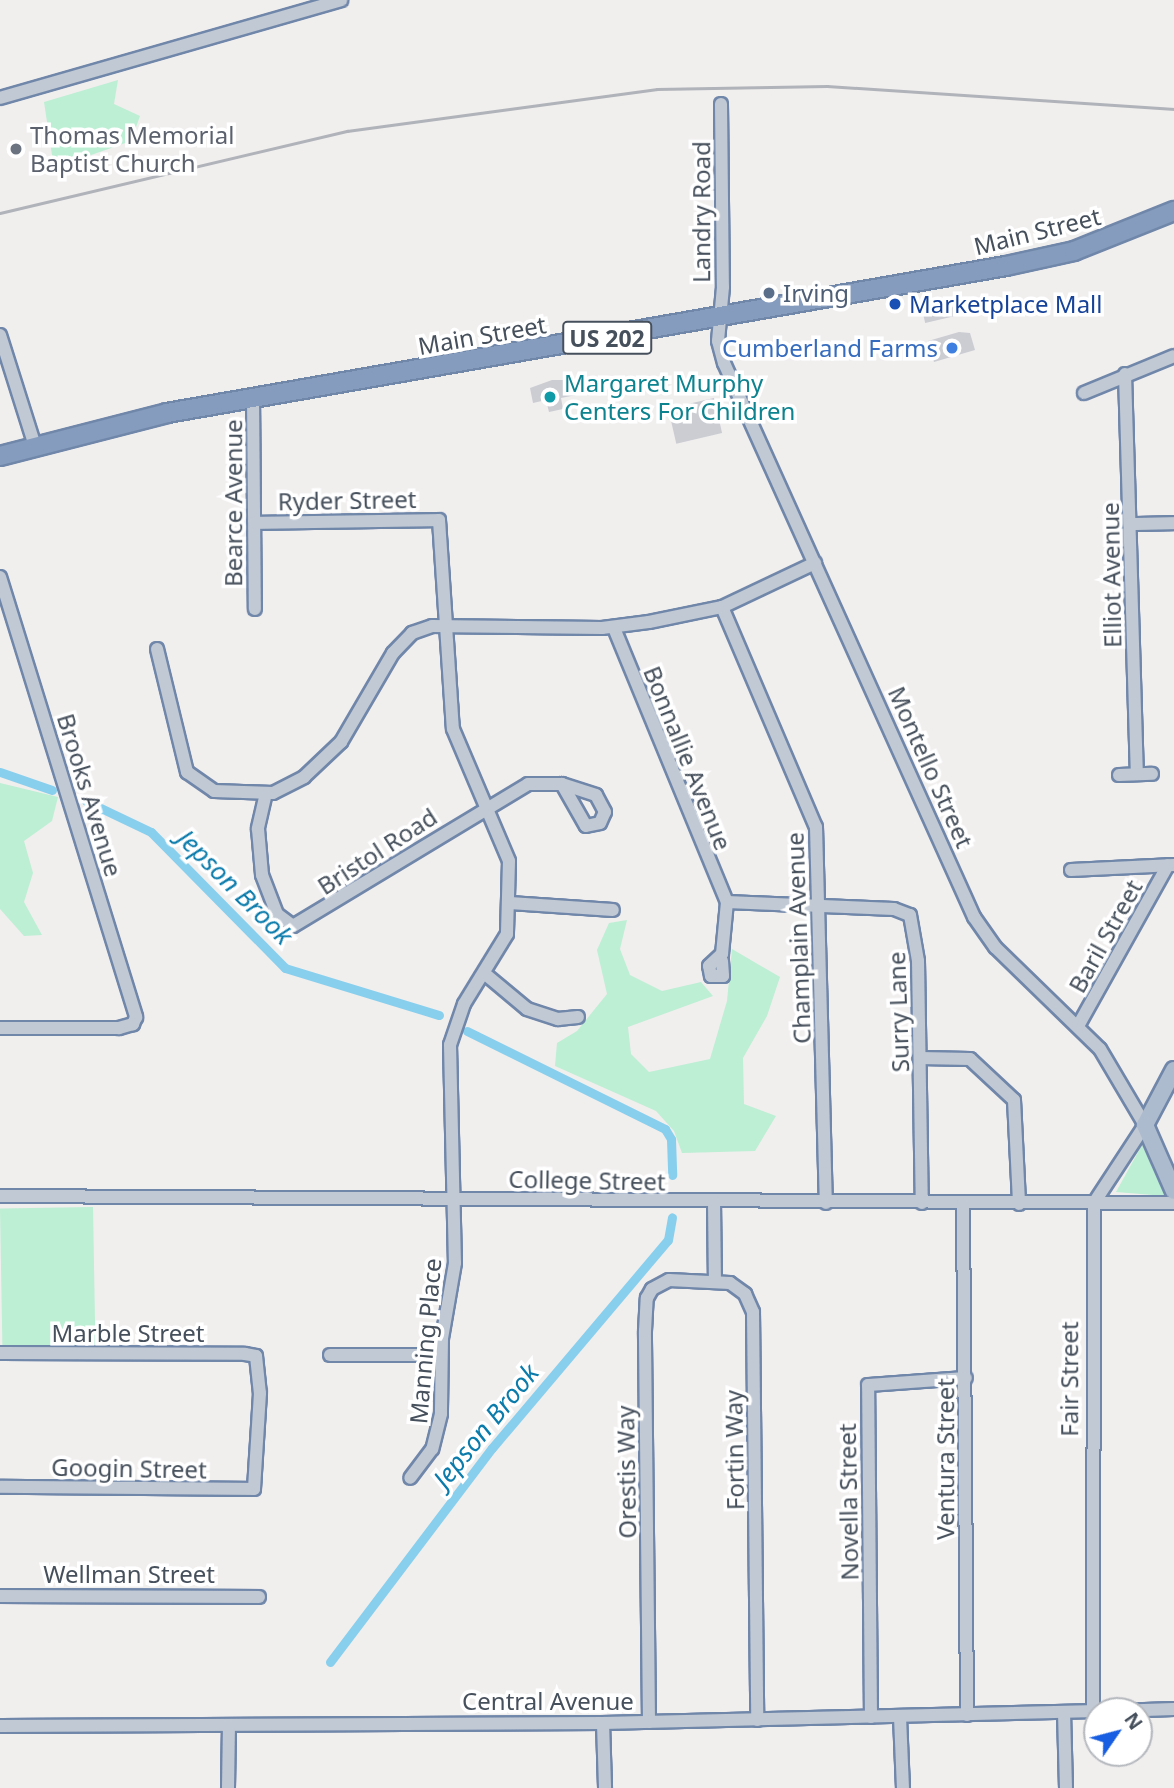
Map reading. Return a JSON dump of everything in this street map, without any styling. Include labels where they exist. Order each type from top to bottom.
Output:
[{"type":"highway","name":"Main Street","points":[[0,456],[121,422],[253,397],[718,319],[1055,255],[1174,211]]},
{"type":"main road","points":[[1145,1125],[1174,1070]]},
{"type":"main road","name":"Montello Street","points":[[1145,1125],[1174,1191]]},
{"type":"street","points":[[0,98],[341,0]]},
{"type":"street","name":"Landry Road","points":[[718,319],[723,287],[721,104]]},
{"type":"street","name":"Montello Street","points":[[718,319],[724,363],[974,917],[995,947],[1078,1026],[1118,1074],[1145,1125]]},
{"type":"street","points":[[0,335],[36,446]]},
{"type":"street","points":[[1084,393],[1174,356]]},
{"type":"street","name":"Elliot Avenue","points":[[1125,374],[1137,774]]},
{"type":"street","name":"Bearce Avenue","points":[[253,397],[255,609]]},
{"type":"street","name":"Ryder Street","points":[[255,523],[439,520]]},
{"type":"street","name":"Manning Place","points":[[410,1478],[438,1435],[441,1355],[455,1262],[450,1200],[450,1045],[464,1004],[505,939],[510,903],[509,861],[453,729],[439,520]]},
{"type":"street","points":[[1131,524],[1174,523]]},
{"type":"street","points":[[157,649],[187,772],[214,791],[266,793],[288,787],[331,753],[406,638],[444,626],[614,628],[722,607],[815,563]]},
{"type":"street","name":"Brooks Avenue","points":[[0,577],[132,1003],[133,1024],[0,1028]]},
{"type":"street","name":"Champlain Avenue","points":[[722,607],[814,817],[819,908],[826,1203]]},
{"type":"street","name":"Bonnallie Avenue","points":[[614,628],[727,902]]},
{"type":"street","points":[[1119,775],[1152,774]]},
{"type":"street","name":"Bristol Road","points":[[266,793],[258,829],[262,875],[277,914],[288,925],[299,925],[486,806],[535,782],[562,784]]},
{"type":"street","points":[[1071,870],[1171,865]]},
{"type":"street","name":"Baril Street","points":[[1078,1026],[1171,865]]},
{"type":"street","points":[[722,961],[723,976],[711,976],[709,966],[722,954],[727,902],[819,908]]},
{"type":"street","points":[[510,903],[613,910]]},
{"type":"street","name":"Surry Lane","points":[[819,908],[894,909],[910,915],[916,931],[922,1203]]},
{"type":"street","points":[[484,973],[527,1009],[558,1019],[578,1017]]},
{"type":"street","points":[[920,1058],[970,1059],[1014,1100],[1019,1204]]},
{"type":"street","points":[[1094,1203],[1145,1125]]},
{"type":"street","name":"College Street","points":[[0,1196],[714,1203],[1174,1203]]},
{"type":"street","points":[[714,1203],[715,1280]]},
{"type":"street","name":"Fair Street","points":[[1094,1203],[1095,1697]]},
{"type":"street","name":"Ventura Street","points":[[963,1204],[967,1715]]},
{"type":"street","name":"Orestis Way","points":[[649,1722],[647,1298],[669,1280],[715,1280]]},
{"type":"street","name":"Fortin Way","points":[[715,1280],[745,1294],[754,1318],[757,1720]]},
{"type":"street","name":"Marble Street","points":[[0,1353],[256,1356],[256,1487]]},
{"type":"street","points":[[330,1355],[441,1355]]},
{"type":"street","name":"Novella Street","points":[[871,1717],[869,1385],[966,1378]]},
{"type":"street","name":"Googin Street","points":[[0,1488],[256,1487]]},
{"type":"street","name":"Wellman Street","points":[[0,1596],[259,1597]]},
{"type":"street","points":[[1153,1710],[1174,1709]]},
{"type":"street","name":"Central Avenue","points":[[0,1726],[604,1723],[1083,1711]]},
{"type":"street","points":[[1064,1712],[1066,1788]]},
{"type":"street","points":[[900,1717],[902,1788]]},
{"type":"street","points":[[604,1723],[605,1788]]},
{"type":"street","points":[[228,1788],[229,1725]]},
{"type":"green space","points":[[118,80],[114,104],[140,116],[131,141],[54,168],[44,102]]},
{"type":"green space","points":[[0,783],[58,797],[52,821],[24,841],[33,873],[24,902],[42,935],[24,936],[0,909]]},
{"type":"green space","points":[[627,920],[620,949],[630,975],[662,991],[701,982],[713,996],[628,1027],[631,1054],[649,1072],[710,1059],[727,1001],[732,949],[780,977],[767,1016],[743,1058],[744,1104],[776,1116],[755,1151],[682,1153],[674,1131],[656,1111],[555,1066],[557,1043],[577,1031],[607,994],[597,950],[609,923]]},
{"type":"green space","points":[[1142,1145],[1168,1193],[1165,1196],[1116,1192]]},
{"type":"green space","points":[[93,1207],[95,1345],[2,1347],[0,1209]]},
{"type":"building","name":"Cumberland Farms","points":[[967,304],[969,313],[925,323],[923,314]]},
{"type":"building","name":"Cumberland Farms","points":[[959,332],[970,333],[975,350],[934,362],[928,341]]},
{"type":"building","name":"Margaret Murphy Centers For Children","points":[[552,380],[573,380],[576,395],[561,398],[563,409],[549,412],[546,400],[533,403],[530,388]]},
{"type":"building","points":[[714,398],[722,433],[676,444],[668,409]]},
{"type":"waterway","name":"Jepson Brook","points":[[0,772],[52,790]]},
{"type":"waterway","name":"Jepson Brook","points":[[86,801],[151,832],[285,968],[439,1015]]},
{"type":"waterway","name":"Jepson Brook","points":[[467,1031],[665,1129],[671,1139],[672,1175]]},
{"type":"waterway","name":"Jepson Brook","points":[[330,1662],[492,1448],[668,1240],[672,1217]]},
{"type":"railway","points":[[0,213],[347,131],[657,89],[827,86],[1174,109]]},
{"type":"place","name":"Thomas Memorial Baptist Church","points":[[16,149]]},
{"type":"place","name":"Irving","points":[[769,293]]},
{"type":"place","name":"Marketplace Mall","points":[[895,304]]},
{"type":"place","name":"Cumberland Farms","points":[[952,348]]},
{"type":"place","name":"Margaret Murphy Centers For Children","points":[[550,397]]}]
